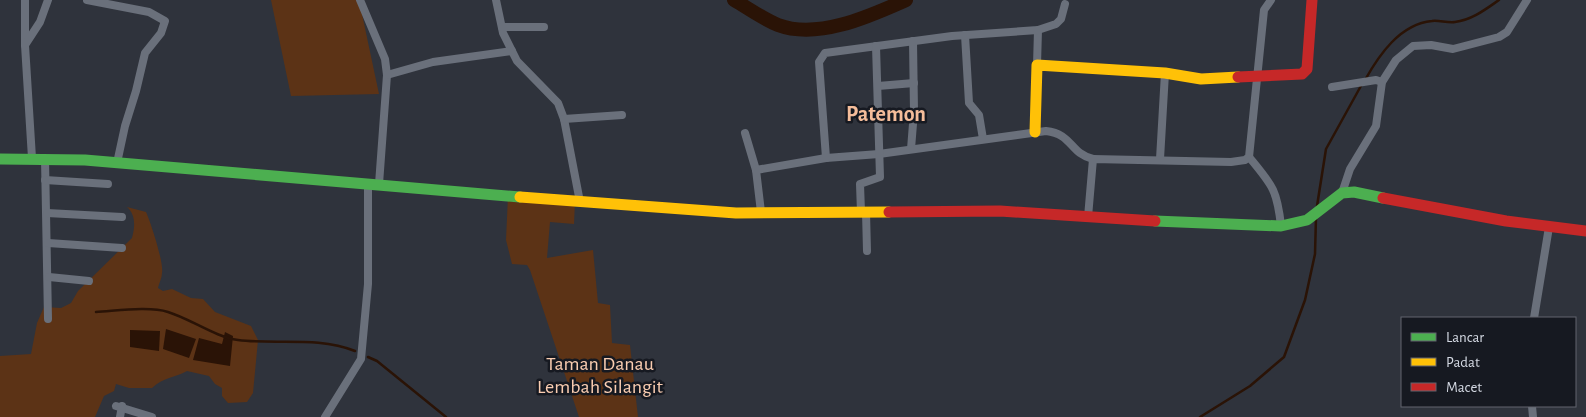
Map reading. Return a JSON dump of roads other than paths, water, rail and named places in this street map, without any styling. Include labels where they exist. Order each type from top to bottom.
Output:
[{"type":"street","points":[[25,0],[25,45],[32,158]]},
{"type":"street","points":[[25,45],[40,22],[48,0]]},
{"type":"street","points":[[87,0],[149,12],[165,21],[161,33],[145,53],[125,126],[118,163]]},
{"type":"street","points":[[325,417],[361,359],[368,285],[374,183],[387,75],[385,60],[360,0]]},
{"type":"street","points":[[496,0],[502,27],[518,61],[558,103],[564,119],[580,202]]},
{"type":"street","points":[[1271,0],[1264,10],[1250,157],[1272,186],[1278,199],[1281,226]]},
{"type":"street","points":[[1037,65],[1165,73],[1201,79],[1288,76],[1305,72],[1312,0]]},
{"type":"street","points":[[1342,193],[1350,169],[1376,126],[1382,82],[1396,60],[1413,46],[1431,45],[1453,49],[1499,37],[1507,32],[1527,0]]},
{"type":"street","points":[[826,158],[820,69],[821,56],[825,53],[964,34],[1038,30],[1056,24],[1061,19],[1065,4]]},
{"type":"street","points":[[502,27],[544,27]]},
{"type":"street","points":[[1035,132],[1038,30]]},
{"type":"street","points":[[964,34],[969,103],[978,115],[983,139]]},
{"type":"street","points":[[911,149],[914,83],[913,41]]},
{"type":"street","points":[[867,251],[860,184],[880,177],[876,46]]},
{"type":"street","points":[[387,75],[433,62],[512,51]]},
{"type":"street","points":[[1160,159],[1165,73]]},
{"type":"street","points":[[1332,87],[1376,80],[1382,82]]},
{"type":"street","points":[[878,86],[914,83]]},
{"type":"street","points":[[564,119],[622,114]]},
{"type":"street","points":[[756,170],[826,158],[879,154],[1046,131],[1062,134],[1079,154],[1092,159],[1231,162],[1245,160],[1250,157]]},
{"type":"street","points":[[745,133],[756,170],[761,212]]},
{"type":"street","points":[[0,158],[118,163],[374,183],[674,210],[761,212],[1000,211],[1236,226],[1281,226],[1307,220],[1342,193],[1354,192],[1506,221],[1586,231]]},
{"type":"street","points":[[45,159],[49,277],[48,319]]},
{"type":"street","points":[[1088,217],[1092,159]]},
{"type":"street","points":[[45,180],[108,184]]},
{"type":"street","points":[[47,213],[122,217]]},
{"type":"street","points":[[1534,317],[1549,227]]},
{"type":"street","points":[[48,244],[122,248]]},
{"type":"street","points":[[49,277],[88,281]]},
{"type":"street","points":[[120,417],[119,406],[152,417]]},
{"type":"waterway","points":[[734,0],[778,25],[810,30],[844,24],[906,0]]},
{"type":"waterway","points":[[1365,80],[1384,51],[1400,34],[1410,28],[1432,21],[1461,21],[1478,14],[1499,0]]},
{"type":"waterway","points":[[1317,206],[1326,149],[1362,84]]},
{"type":"waterway","points":[[1200,417],[1250,386],[1284,357],[1305,300],[1315,254],[1316,217]]},
{"type":"waterway","points":[[96,312],[142,309],[160,310],[177,315],[212,332],[238,340],[311,342],[341,346],[355,351]]},
{"type":"waterway","points":[[368,357],[377,361],[446,417]]},
{"type":"district","name":"Patemon","points":[[886,113]]},
{"type":"park label","name":"Taman Danau Lembah Silangit","points":[[600,374]]}]
